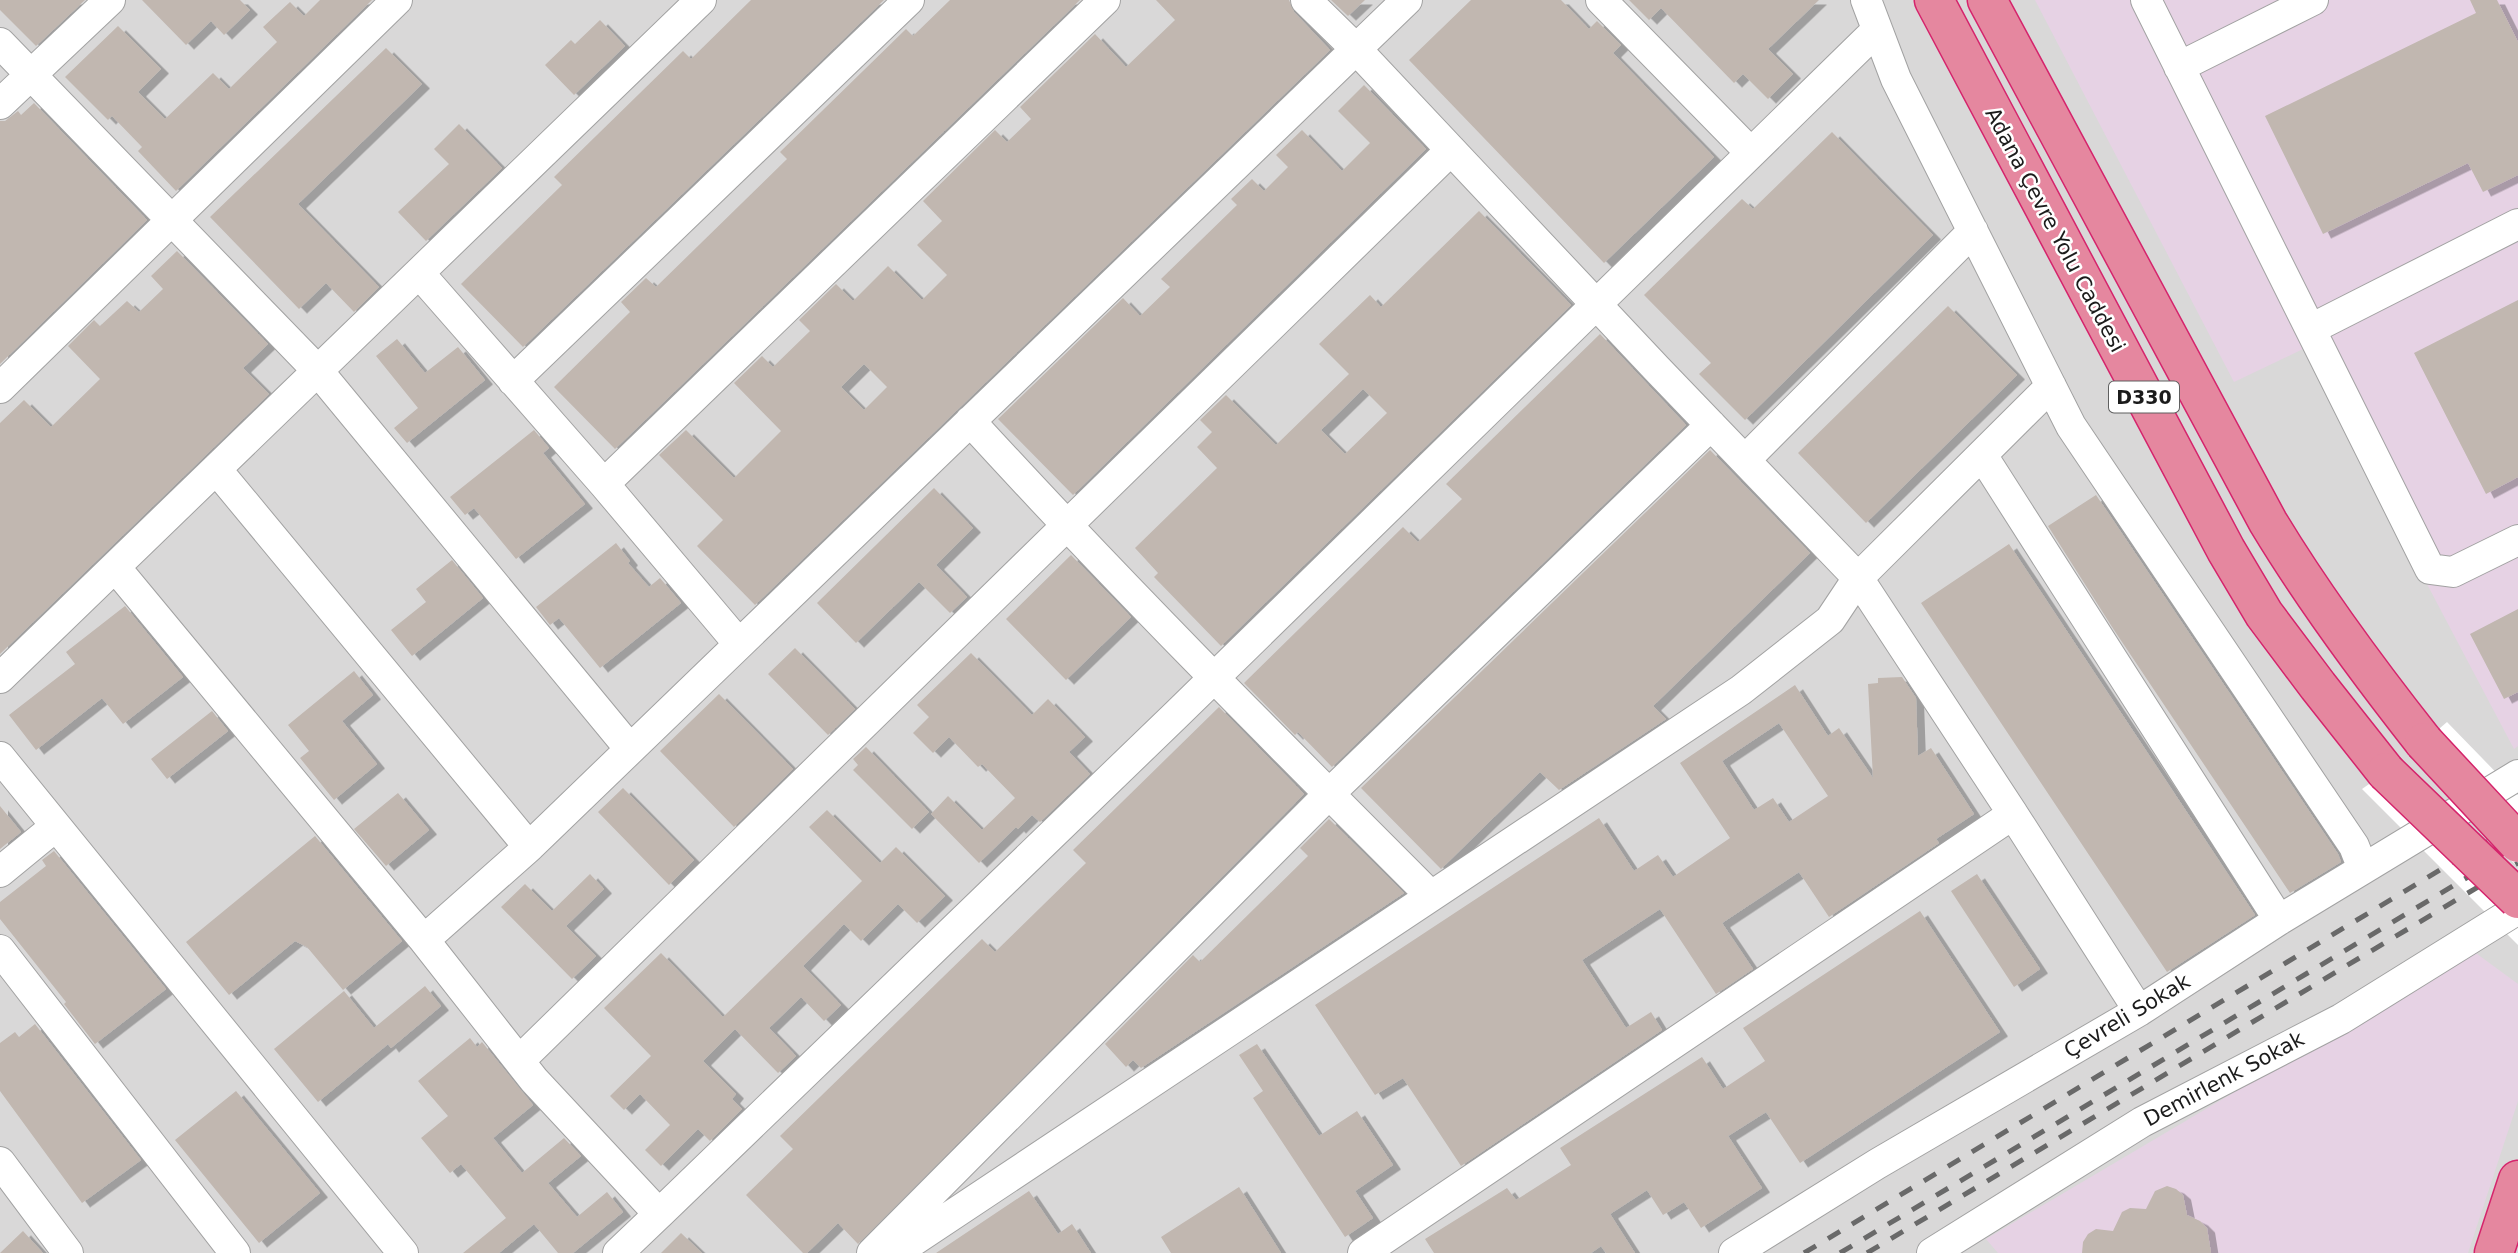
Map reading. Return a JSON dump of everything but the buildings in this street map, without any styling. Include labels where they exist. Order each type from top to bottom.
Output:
[{"type":"highway","name":"Adana Çevre Yolu Caddesi","points":[[1934,0],[2220,539],[2264,614],[2386,772],[2513,898]]},
{"type":"highway","name":"D330","points":[[1995,10],[2268,522],[2306,586],[2424,742],[2518,843]]},
{"type":"highway","points":[[2494,1253],[2518,1180]]},
{"type":"street","points":[[0,104],[110,0]]},
{"type":"street","points":[[0,388],[397,0]]},
{"type":"street","points":[[0,678],[701,0]]},
{"type":"street","points":[[513,381],[909,0]]},
{"type":"street","points":[[604,484],[1105,0]]},
{"type":"street","points":[[1306,0],[1356,48],[1858,578],[2139,1011]]},
{"type":"street","points":[[424,940],[529,847],[1407,0]]},
{"type":"street","points":[[1601,0],[1751,153]]},
{"type":"street","points":[[1866,0],[1896,79],[2071,426],[2354,846],[2362,869]]},
{"type":"street","points":[[2146,0],[2430,569],[2453,572],[2518,540]]},
{"type":"street","points":[[2179,67],[2313,0]]},
{"type":"street","points":[[618,1253],[1214,678],[1877,30]]},
{"type":"street","points":[[0,43],[318,371],[630,748]]},
{"type":"street","points":[[519,1061],[1451,150]]},
{"type":"street","points":[[2311,329],[2518,224]]},
{"type":"street","points":[[1745,460],[1973,231]]},
{"type":"street","points":[[419,273],[604,484],[739,644]]},
{"type":"street","points":[[895,1253],[1741,690],[1830,620],[1858,578],[2051,386]]},
{"type":"street","points":[[970,421],[1066,526],[1431,896]]},
{"type":"street","points":[[872,1253],[1329,794],[1711,425]]},
{"type":"street","points":[[1982,455],[2279,920]]},
{"type":"street","points":[[216,469],[529,847]]},
{"type":"street","points":[[115,567],[424,940],[534,1080],[659,1214]]},
{"type":"street","points":[[0,757],[403,1253]]},
{"type":"street","name":"Çevreli Sokak","points":[[1734,1253],[1877,1164],[2139,1011],[2279,920],[2518,775]]},
{"type":"street","points":[[1363,1253],[2013,814]]},
{"type":"street","points":[[0,872],[56,826]]},
{"type":"street","name":"Demirlenk Sokak","points":[[1932,1253],[2142,1122],[2341,1019],[2513,898]]},
{"type":"street","points":[[0,950],[235,1253]]},
{"type":"street","points":[[6,1183],[68,1253]]},
{"type":"shaded area","points":[[0,0],[2518,0],[2518,1253],[0,1253]]},
{"type":"shaded area","points":[[2035,0],[2518,0],[2518,746],[2514,749],[2303,349],[2234,382]]},
{"type":"shaded area","points":[[2473,951],[2518,984],[2518,1101],[2468,1253],[1998,1253],[1986,1239]]},
{"type":"pier","points":[[2447,722],[2518,795],[2518,867],[2485,835],[2411,753]]},
{"type":"pier","points":[[2399,763],[2518,879],[2518,945],[2362,789]]},
{"type":"railway","points":[[1804,1253],[2518,823]]},
{"type":"railway","points":[[1840,1253],[2518,847]]},
{"type":"railway","points":[[1867,1253],[2518,863]]}]
